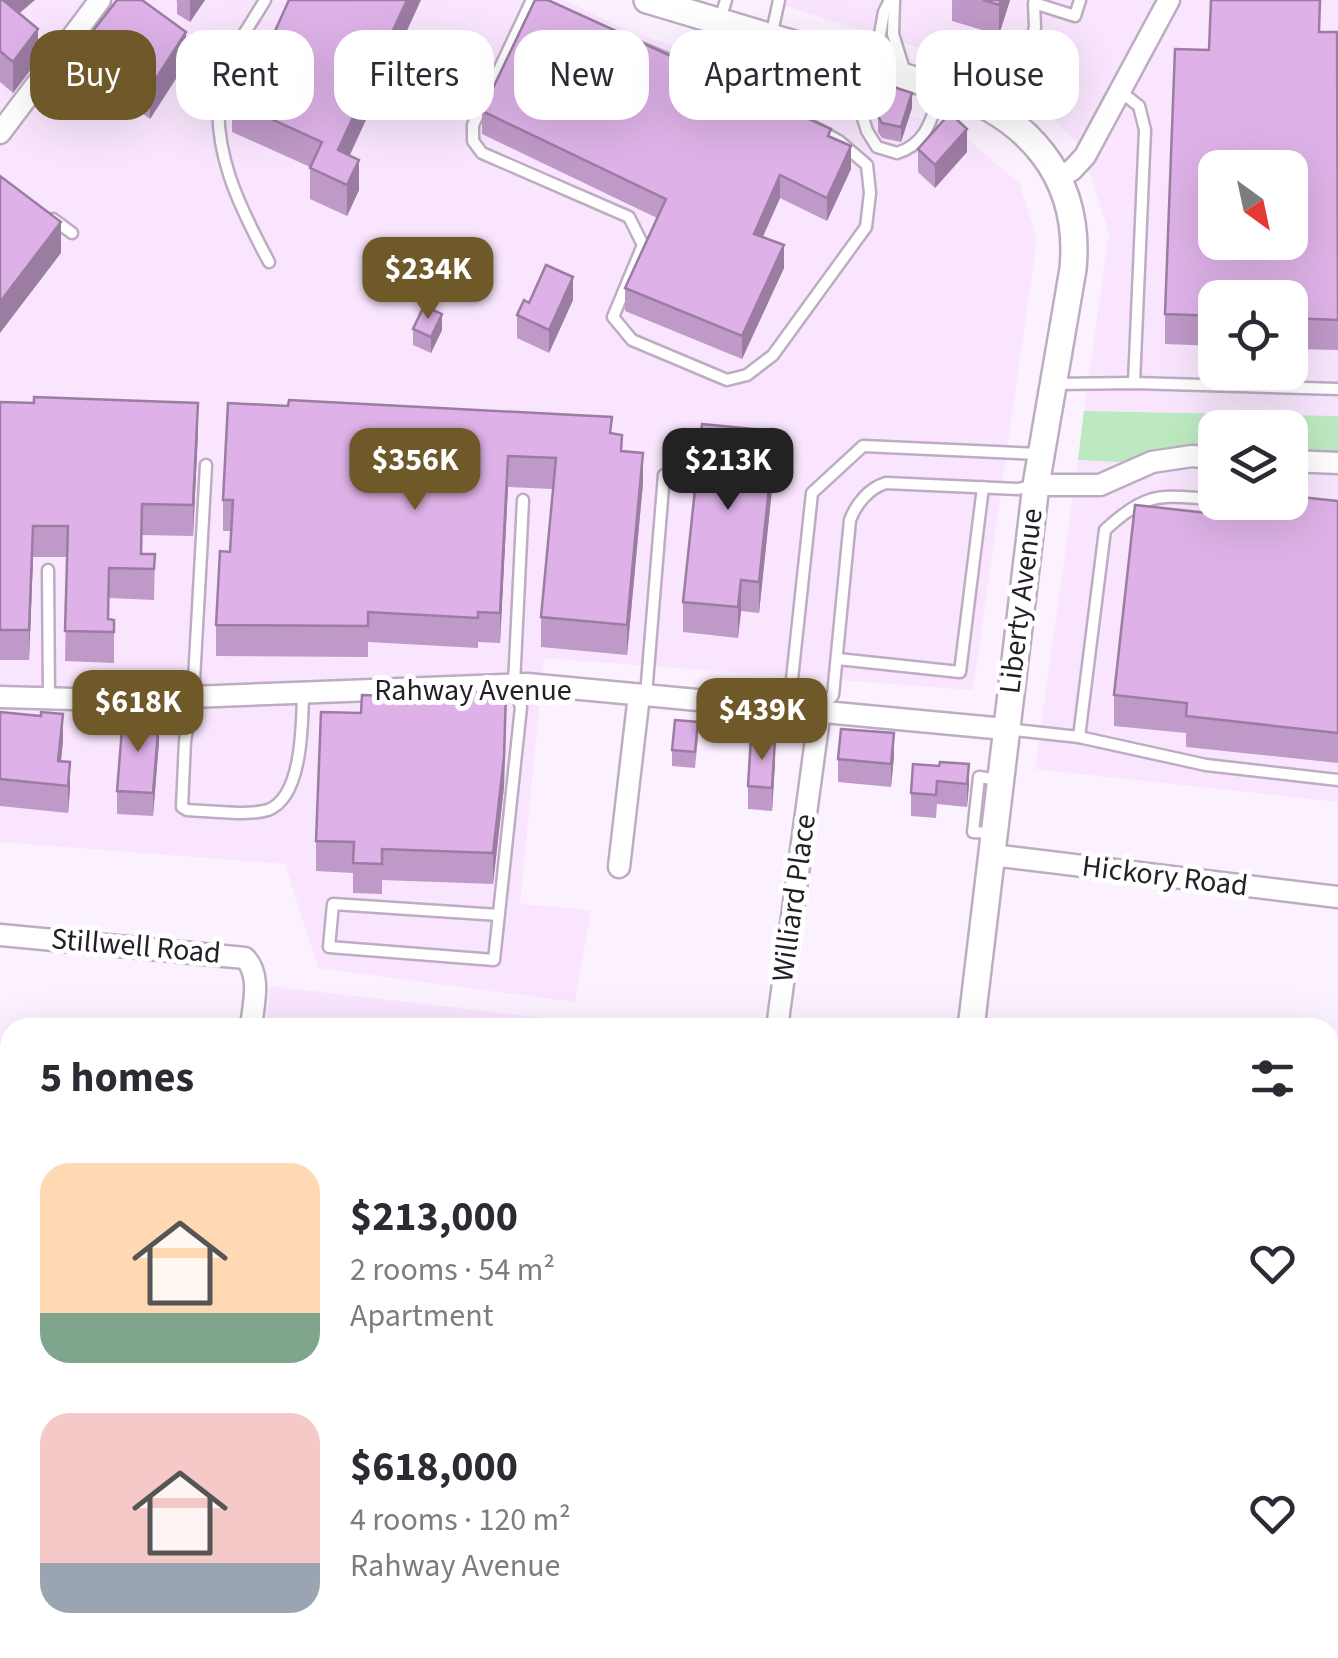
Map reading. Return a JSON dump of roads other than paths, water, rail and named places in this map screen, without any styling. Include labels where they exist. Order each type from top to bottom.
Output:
[{"type":"street","points":[[0,133],[100,0]]},
{"type":"street","name":"Liberty Avenue","points":[[647,0],[722,12],[748,30]]},
{"type":"street","points":[[1058,178],[1082,160],[1169,0]]},
{"type":"street","name":"Liberty Avenue","points":[[896,74],[916,80]]},
{"type":"street","name":"Liberty Avenue","points":[[972,1018],[1036,485],[1074,254],[1070,208],[1058,178],[1038,146],[1008,120]]},
{"type":"street","points":[[1036,485],[1100,485],[1152,462],[1198,457]]},
{"type":"street","points":[[1308,462],[1338,464]]},
{"type":"street","name":"Rahway Avenue","points":[[0,697],[194,698],[514,684],[1004,729]]},
{"type":"street","points":[[619,866],[642,695]]},
{"type":"street","name":"Williard Place","points":[[778,1018],[820,710]]},
{"type":"street","name":"Hickory Road","points":[[994,844],[1338,897]]},
{"type":"street","name":"Stillwell Road","points":[[0,934],[245,958],[253,966],[255,981],[251,1018]]},
{"type":"lane","points":[[265,0],[221,80],[218,138],[243,214],[269,262]]},
{"type":"lane","points":[[772,30],[779,0]]},
{"type":"lane","points":[[879,30],[892,0]]},
{"type":"lane","points":[[892,0],[893,34],[906,77]]},
{"type":"lane","points":[[1035,30],[1034,2],[1075,16],[1080,0]]},
{"type":"lane","points":[[669,60],[531,1],[473,124],[473,141],[482,153],[629,217],[642,244],[613,317],[632,340],[727,380],[748,375],[773,355],[866,227],[870,193],[866,165],[840,141],[802,120]]},
{"type":"lane","points":[[1120,92],[1139,106],[1145,130],[1134,382]]},
{"type":"lane","points":[[864,120],[878,147],[897,154],[916,146],[930,120]]},
{"type":"lane","points":[[1019,128],[1020,120]]},
{"type":"lane","points":[[43,212],[72,234]]},
{"type":"lane","points":[[1053,384],[1134,382],[1338,389]]},
{"type":"lane","points":[[789,707],[812,493],[863,446],[1041,454]]},
{"type":"lane","points":[[206,465],[194,698],[185,742],[182,807],[263,811],[275,806],[300,762],[303,693]]},
{"type":"lane","points":[[642,695],[664,475]]},
{"type":"lane","points":[[820,710],[833,695],[850,520],[854,508],[875,486],[886,483],[1018,489],[1036,485]]},
{"type":"lane","points":[[838,660],[960,672],[983,487]]},
{"type":"lane","points":[[1079,738],[1105,530],[1130,507],[1157,496],[1198,498]]},
{"type":"lane","points":[[498,915],[333,904],[329,947],[494,960],[521,707],[514,684],[522,500]]},
{"type":"lane","points":[[48,570],[49,700]]},
{"type":"lane","points":[[1004,729],[1079,738],[1206,766],[1338,780]]}]
